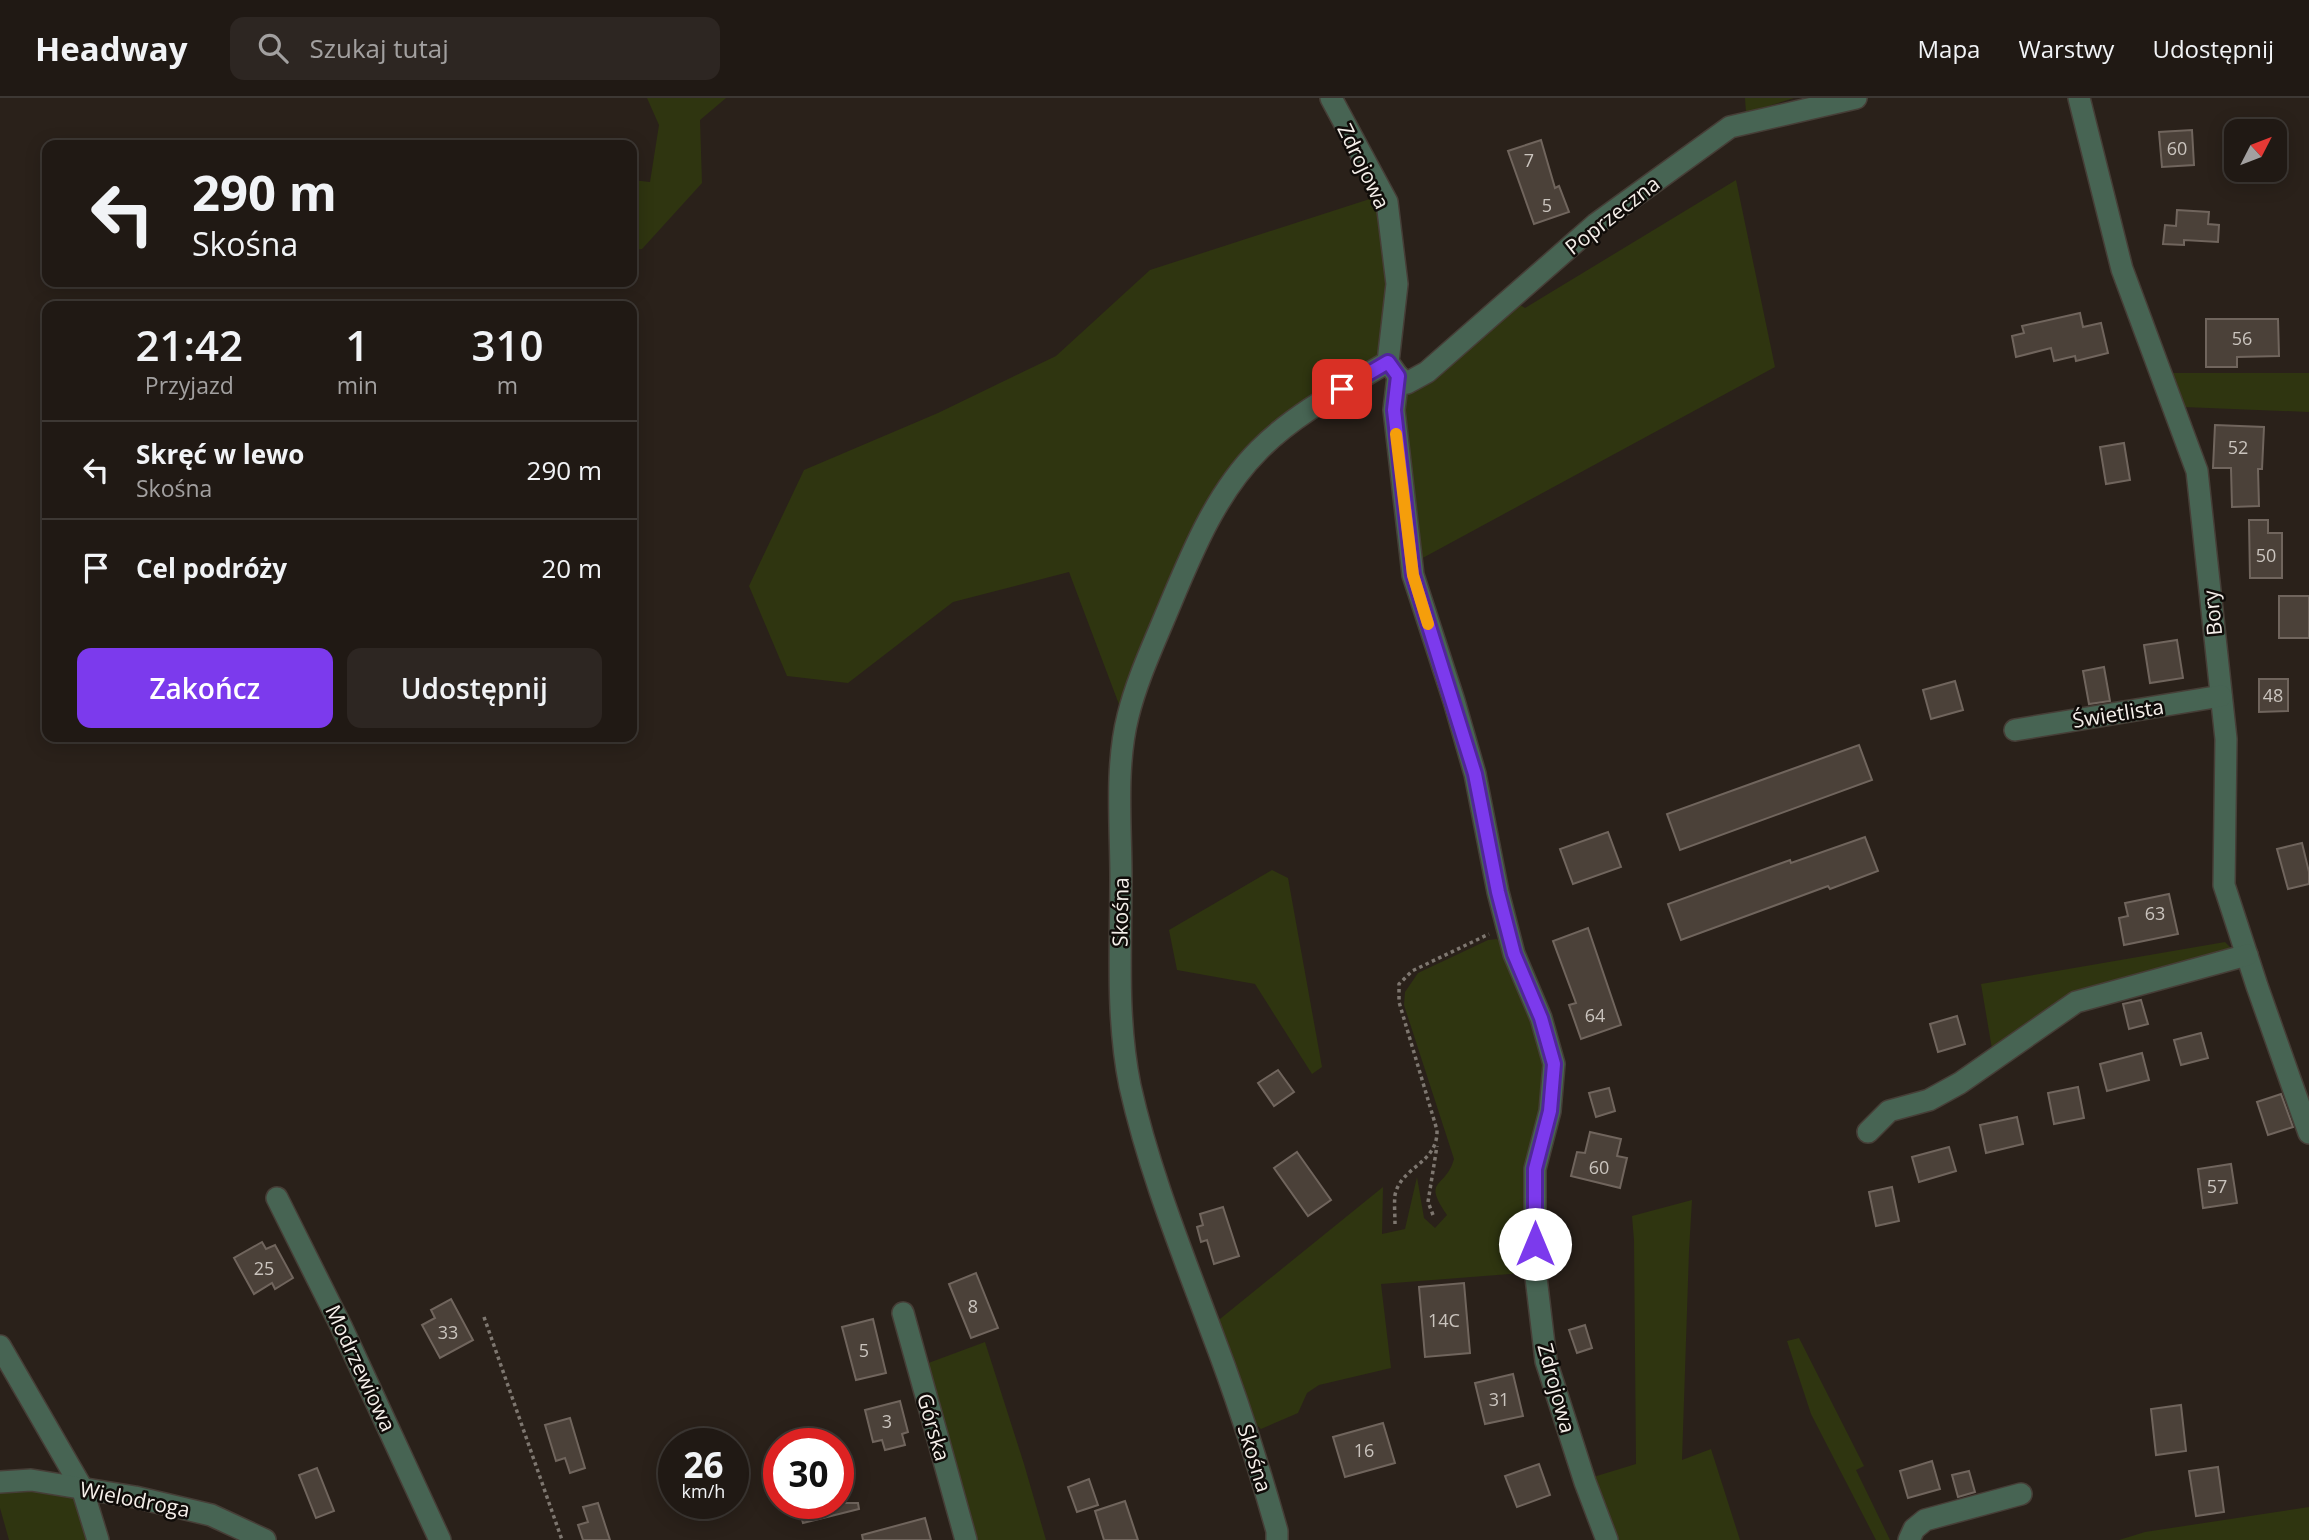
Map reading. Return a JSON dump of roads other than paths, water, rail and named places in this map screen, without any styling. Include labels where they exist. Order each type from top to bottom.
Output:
[{"type":"street","name":"Zdrojowa","points":[[1331,98],[1387,202],[1398,284],[1393,369],[1394,410],[1413,575],[1475,774],[1514,954],[1541,1018],[1554,1064],[1550,1111],[1535,1169],[1535,1269],[1546,1361],[1585,1482],[1607,1540]]},
{"type":"street","name":"Poprzeczna","points":[[1393,369],[1407,383],[1427,372],[1596,223],[1730,127],[1856,98]]},
{"type":"street","name":"Bory","points":[[2078,98],[2122,269],[2197,471],[2226,739],[2224,884],[2309,1133]]},
{"type":"street","name":"Skośna","points":[[1277,1540],[1277,1531],[1252,1444],[1213,1334],[1177,1244],[1152,1168],[1130,1084],[1118,968],[1122,764],[1127,718],[1144,667],[1197,542],[1226,490],[1259,449],[1288,427],[1342,389],[1393,369]]},
{"type":"street","name":"Świetlista","points":[[2015,730],[2221,696]]},
{"type":"street","points":[[1868,1132],[1889,1111],[1929,1100],[1960,1083],[2076,1002],[2247,955]]},
{"type":"street","name":"Modrzewiowa","points":[[277,1198],[341,1326],[440,1540]]},
{"type":"street","name":"Górska","points":[[903,1313],[966,1540]]},
{"type":"street","points":[[0,1346],[82,1488],[98,1540]]},
{"type":"street","name":"Wielodroga","points":[[0,1482],[31,1480],[135,1497],[211,1515],[265,1540]]},
{"type":"street","points":[[1909,1540],[1914,1528],[1925,1520],[2021,1494]]}]
